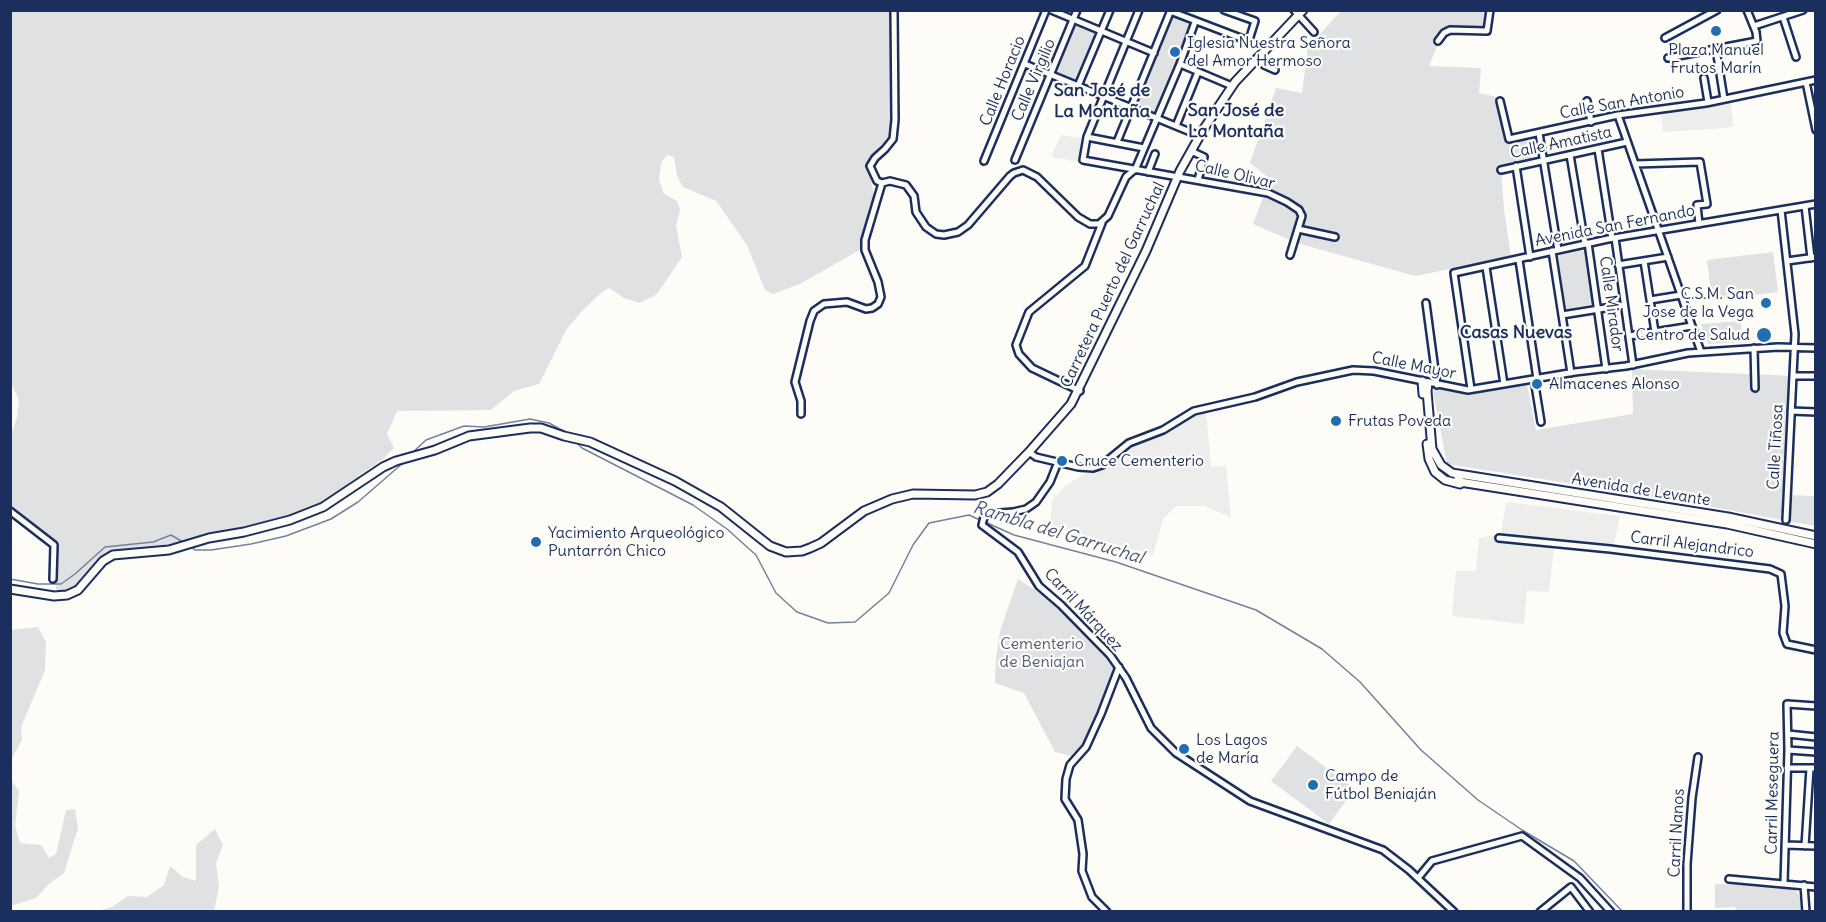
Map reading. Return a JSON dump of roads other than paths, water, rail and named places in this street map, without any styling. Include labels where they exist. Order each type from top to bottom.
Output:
[{"type":"main road","name":"Carretera Puerto del Garruchal","points":[[10,589],[54,596],[68,595],[78,590],[103,561],[113,555],[182,547],[270,525],[309,513],[335,500],[369,476],[396,461],[422,454],[469,436],[530,428],[541,428],[590,442],[702,495],[730,513],[770,546],[786,552],[810,548],[821,543],[864,511],[892,499],[914,494],[975,495],[987,492],[998,484],[1063,416],[1080,391],[1191,151],[1232,86],[1298,12]]},
{"type":"main road","name":"Avenida de Levante","points":[[1425,382],[1433,452],[1437,461],[1452,473],[1728,517],[1815,536]]},
{"type":"main road","name":"Avenida de Levante","points":[[1425,382],[1428,457],[1434,470],[1440,477],[1449,481],[1481,485]]},
{"type":"main road","name":"Avenida de Levante","points":[[1462,476],[1458,477],[1459,482],[1727,524],[1815,544]]},
{"type":"street","points":[[894,10],[895,120],[893,139],[870,166],[877,181],[906,185],[914,196],[916,212],[926,227],[936,234],[958,232],[968,225],[1010,176],[1014,172],[1023,170],[1037,177],[1078,217],[1092,224],[1102,223]]},
{"type":"street","name":"Calle Horacio","points":[[984,161],[1046,10]]},
{"type":"street","points":[[1052,10],[1154,53]]},
{"type":"street","name":"Calle Virgilio","points":[[1015,160],[1077,10]]},
{"type":"street","points":[[1078,86],[1110,10]]},
{"type":"street","points":[[1139,10],[1086,137],[1144,148]]},
{"type":"street","points":[[1224,10],[1255,21],[1249,39]]},
{"type":"street","points":[[1438,41],[1444,33],[1450,30],[1487,31],[1490,10]]},
{"type":"street","points":[[1665,38],[1717,10]]},
{"type":"street","points":[[1668,58],[1757,41],[1747,10]]},
{"type":"street","points":[[1754,26],[1803,10]]},
{"type":"street","points":[[1117,142],[1170,11],[1195,22],[1249,39],[1267,48]]},
{"type":"street","points":[[1298,12],[1314,32]]},
{"type":"street","points":[[1784,16],[1796,57]]},
{"type":"street","points":[[1080,391],[1032,368],[1019,354],[1017,345],[1029,312],[1085,266],[1102,223],[1108,216],[1126,177],[1135,170],[1180,64],[1195,22]]},
{"type":"street","points":[[1716,49],[1724,99]]},
{"type":"street","points":[[1257,58],[1264,65],[1275,70]]},
{"type":"street","points":[[1025,64],[1200,136]]},
{"type":"street","points":[[1180,64],[1232,86]]},
{"type":"street","points":[[1176,126],[1198,72]]},
{"type":"street","points":[[1704,78],[1708,102]]},
{"type":"street","name":"Calle San Antonio","points":[[1500,101],[1509,140],[1618,116],[1708,102],[1815,80]]},
{"type":"street","points":[[1806,82],[1815,130]]},
{"type":"street","points":[[1587,100],[1591,122]]},
{"type":"street","points":[[1618,116],[1701,352]]},
{"type":"street","points":[[1539,133],[1571,373]]},
{"type":"street","name":"Calle Olivar","points":[[1086,137],[1083,160],[1268,193],[1299,210],[1302,216],[1298,229]]},
{"type":"street","name":"Calle Amatista","points":[[1501,170],[1627,142]]},
{"type":"street","points":[[1598,149],[1633,365]]},
{"type":"street","points":[[1191,151],[1204,157],[1198,180]]},
{"type":"street","points":[[1148,172],[1155,154]]},
{"type":"street","name":"Calle Mirador","points":[[1570,155],[1598,309],[1606,369]]},
{"type":"street","points":[[1635,164],[1700,162],[1707,204],[1697,205],[1700,224]]},
{"type":"street","points":[[1516,166],[1530,256]]},
{"type":"street","points":[[801,414],[801,401],[795,382],[814,311],[824,304],[847,302],[866,309],[872,308],[878,304],[881,297],[878,282],[865,250],[865,240],[882,183]]},
{"type":"street","name":"Avenida San Fernando","points":[[1471,389],[1454,273],[1614,238],[1815,204]]},
{"type":"street","points":[[1787,261],[1813,258],[1805,206]]},
{"type":"street","name":"Calle Tiñosa","points":[[1781,210],[1795,327],[1786,520]]},
{"type":"street","points":[[1290,255],[1298,229],[1335,237]]},
{"type":"street","points":[[1618,265],[1668,257]]},
{"type":"street","points":[[1519,260],[1541,422]]},
{"type":"street","points":[[1644,261],[1655,332]]},
{"type":"street","points":[[1486,267],[1504,384]]},
{"type":"street","points":[[1650,300],[1681,295]]},
{"type":"street","points":[[1426,303],[1437,385]]},
{"type":"street","points":[[1562,315],[1624,305]]},
{"type":"street","points":[[1629,336],[1692,326]]},
{"type":"street","points":[[1754,348],[1755,388]]},
{"type":"street","name":"Calle Mayor","points":[[1029,452],[1034,456],[1058,462],[1086,468],[1097,467],[1129,443],[1163,430],[1194,411],[1255,397],[1307,380],[1362,370],[1437,385],[1471,389],[1633,365],[1701,352],[1754,348],[1815,348]]},
{"type":"street","points":[[1794,376],[1815,376]]},
{"type":"street","points":[[1791,411],[1815,412]]},
{"type":"street","name":"Carril Márquez","points":[[1058,462],[1050,482],[1036,502],[1020,510],[988,514],[984,517],[982,525],[1018,552],[1039,586],[1095,640],[1119,667],[1151,728],[1176,753],[1250,801],[1383,850],[1418,878],[1454,912]]},
{"type":"street","points":[[10,511],[54,545],[53,579]]},
{"type":"street","name":"Carril Alejandrico","points":[[1499,538],[1770,569],[1781,574],[1785,606],[1783,633],[1787,644],[1815,650]]},
{"type":"street","points":[[1107,912],[1092,897],[1082,871],[1083,854],[1078,820],[1065,800],[1066,779],[1070,765],[1086,747],[1119,667]]},
{"type":"street","name":"Carril Meseguera","points":[[1784,883],[1787,704],[1815,706]]},
{"type":"street","points":[[1788,734],[1815,737]]},
{"type":"street","points":[[1788,750],[1815,752]]},
{"type":"street","name":"Carril Nanos","points":[[1687,912],[1691,806],[1698,757]]},
{"type":"street","points":[[1787,768],[1813,768],[1805,846]]},
{"type":"street","points":[[1418,878],[1432,861],[1522,836],[1580,878],[1611,912]]},
{"type":"street","points":[[1785,845],[1815,846]]},
{"type":"street","points":[[1729,879],[1815,887]]},
{"type":"street","points":[[1804,885],[1806,912]]},
{"type":"street","points":[[1540,912],[1571,887],[1590,912]]},
{"type":"waterway","name":"Rambla del Garruchal","points":[[412,453],[426,440],[464,426],[484,427],[530,419],[549,423],[567,433]]},
{"type":"waterway","name":"Rambla del Garruchal","points":[[577,443],[582,448],[693,505],[727,529],[756,555],[776,593],[797,612],[828,623],[855,622],[889,593],[913,545],[929,523],[969,515],[980,520]]},
{"type":"waterway","name":"Rambla del Garruchal","points":[[190,546],[195,550],[211,550],[251,544],[286,536],[331,519],[358,502],[403,463]]},
{"type":"waterway","name":"Rambla del Garruchal","points":[[985,522],[1014,535],[1116,562],[1256,610],[1322,649],[1360,682],[1421,750],[1478,800],[1574,861],[1623,912]]},
{"type":"waterway","name":"Rambla del Garruchal","points":[[10,579],[38,584],[61,584],[105,547],[153,542],[171,535],[183,542]]},
{"type":"place","name":"Plaza Manuel Frutos Marín","points":[[1716,31]]},
{"type":"place","name":"Iglesia Nuestra Señora del Amor Hermoso","points":[[1175,52]]},
{"type":"place","name":"C.S.M. San Jose de la Vega","points":[[1766,303]]},
{"type":"place","name":"Centro de Salud","points":[[1764,335]]},
{"type":"place","name":"Almacenes Alonso","points":[[1537,384]]},
{"type":"place","name":"Frutas Poveda","points":[[1336,421]]},
{"type":"place","name":"Cruce Cementerio","points":[[1062,461]]},
{"type":"place","name":"Yacimiento Arqueológico Puntarrón Chico","points":[[536,542]]},
{"type":"place","name":"Los Lagos de María","points":[[1184,749]]},
{"type":"place","name":"Campo de Fútbol Beniaján","points":[[1313,785]]},
{"type":"district","name":"San José de La Montaña","points":[[1102,101]]},
{"type":"district","name":"San José de La Montaña","points":[[1236,121]]},
{"type":"district","name":"Casas Nuevas","points":[[1516,333]]},
{"type":"park label","name":"Cementerio de Beniajan","points":[[1042,653]]}]
